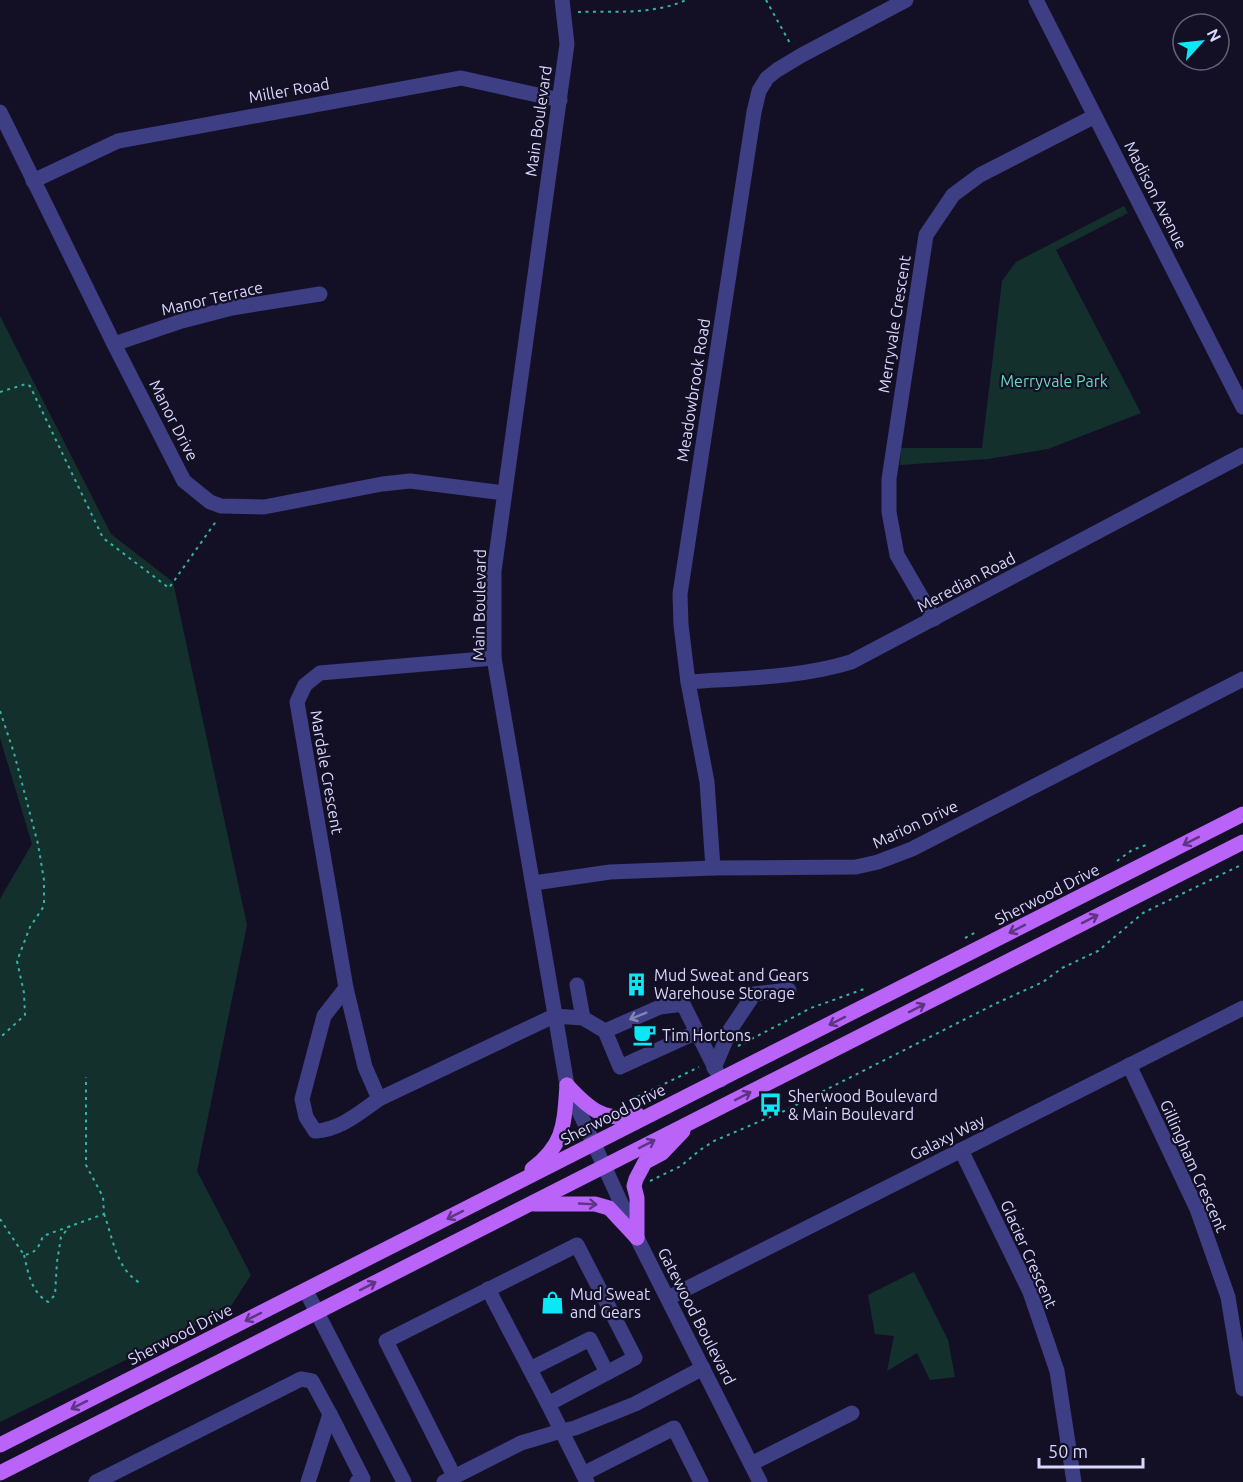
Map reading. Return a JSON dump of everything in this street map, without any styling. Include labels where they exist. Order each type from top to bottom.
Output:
[{"type":"main road","name":"Sherwood Drive","points":[[0,1445],[662,1109],[712,1071],[1243,814]]},
{"type":"main road","points":[[0,1473],[1243,842]]},
{"type":"main road","points":[[567,1085],[585,1104],[607,1116],[622,1118],[662,1109]]},
{"type":"main road","points":[[507,1188],[543,1161],[558,1143],[564,1126],[567,1085]]},
{"type":"main road","points":[[637,1238],[637,1198],[634,1186],[636,1179],[645,1162],[662,1154],[691,1123]]},
{"type":"main road","points":[[529,1204],[595,1203],[609,1208],[637,1238]]},
{"type":"street","name":"Meadowbrook Road","points":[[713,868],[706,782],[688,682],[681,625],[680,594],[754,112],[759,91],[767,78],[802,55],[906,0]]},
{"type":"street","name":"Madison Avenue","points":[[1036,0],[1243,407]]},
{"type":"street","name":"Main Boulevard","points":[[563,6],[567,44],[494,572],[494,658],[567,1085],[604,1166]]},
{"type":"street","name":"Miller Road","points":[[33,181],[118,141],[461,78],[560,99]]},
{"type":"street","name":"Manor Drive","points":[[0,112],[184,481],[210,502],[221,506]]},
{"type":"street","name":"Merryvale Crescent","points":[[934,619],[897,555],[889,512],[889,479],[926,235],[953,195],[980,175],[1095,116]]},
{"type":"street","name":"Manor Terrace","points":[[114,344],[182,321],[222,311],[320,294]]},
{"type":"street","name":"Meredian Road","points":[[688,682],[826,670],[851,662],[1243,455]]},
{"type":"street","points":[[221,506],[264,507],[382,484],[410,481],[504,493]]},
{"type":"street","name":"Mardale Crescent","points":[[379,1100],[365,1067],[346,988],[297,702],[305,685],[320,673],[494,658]]},
{"type":"street","name":"Marion Drive","points":[[534,883],[610,872],[713,868],[845,867],[878,862],[912,849],[1243,679]]},
{"type":"street","points":[[577,985],[583,1018]]},
{"type":"street","points":[[346,988],[324,1016],[302,1099],[306,1117],[315,1131],[338,1127],[379,1100],[554,1016],[583,1018],[605,1031],[620,1067],[697,1032]]},
{"type":"street","points":[[712,1071],[730,1030],[753,994],[789,990]]},
{"type":"street","points":[[605,1031],[660,1007],[683,1004],[712,1071]]},
{"type":"street","name":"Galaxy Way","points":[[668,1298],[1243,1008]]},
{"type":"street","name":"Gillingham Crescent","points":[[1129,1065],[1197,1209],[1228,1297],[1243,1389]]},
{"type":"street","name":"Glacier Crescent","points":[[961,1150],[1034,1304],[1057,1371],[1074,1482]]},
{"type":"street","name":"Gatewood Boulevard","points":[[604,1166],[637,1238],[760,1482]]},
{"type":"street","points":[[548,1404],[635,1359],[577,1245],[386,1341],[449,1479],[521,1443],[575,1428],[635,1404],[703,1368]]},
{"type":"street","points":[[489,1289],[585,1478],[674,1428],[701,1482]]},
{"type":"street","points":[[306,1291],[404,1482]]},
{"type":"street","points":[[530,1369],[590,1339],[607,1373]]},
{"type":"street","points":[[96,1482],[301,1378],[312,1381],[330,1414],[363,1479],[357,1482]]},
{"type":"street","points":[[751,1464],[852,1413]]},
{"type":"street","points":[[308,1482],[330,1414]]},
{"type":"path","points":[[563,6],[640,11],[676,5],[686,0]]},
{"type":"path","points":[[766,0],[788,43],[802,55]]},
{"type":"path","points":[[0,392],[26,384],[30,386],[104,538],[169,588],[218,518],[221,506]]},
{"type":"path","points":[[0,711],[14,753],[38,844],[44,906],[30,927],[17,961],[24,993],[25,1015],[3,1035],[0,1035]]},
{"type":"path","points":[[645,1182],[666,1175],[714,1141],[784,1111],[1043,982],[1062,968],[1098,951],[1143,913],[1243,864]]},
{"type":"path","points":[[625,1103],[712,1071]]},
{"type":"path","points":[[86,1077],[86,1165],[103,1197],[104,1214],[115,1242],[116,1253],[131,1278],[140,1283]]},
{"type":"path","points":[[24,1255],[31,1254],[39,1248],[43,1236],[104,1214]]},
{"type":"path","points":[[0,1219],[24,1255],[34,1290],[40,1298],[48,1302],[55,1295],[61,1237],[70,1225]]},
{"type":"green space","name":"Merryvale Park","points":[[1124,206],[1128,213],[1056,250],[1141,413],[1048,449],[988,459],[900,465],[901,448],[982,448],[1002,281],[1016,262]]},
{"type":"green space","points":[[0,316],[111,534],[173,582],[247,925],[197,1171],[251,1275],[229,1309],[0,1422],[0,899],[32,844],[0,738]]},
{"type":"green space","points":[[914,1272],[948,1340],[955,1377],[930,1380],[917,1353],[887,1371],[894,1336],[875,1334],[868,1295]]},
{"type":"place","name":"Mud Sweat and Gears Warehouse Storage","points":[[636,984]]},
{"type":"place","name":"Tim Hortons","points":[[644,1035]]},
{"type":"place","name":"Sherwood Boulevard & Main Boulevard","points":[[770,1105]]},
{"type":"place","name":"Mud Sweat and Gears","points":[[552,1303]]}]
